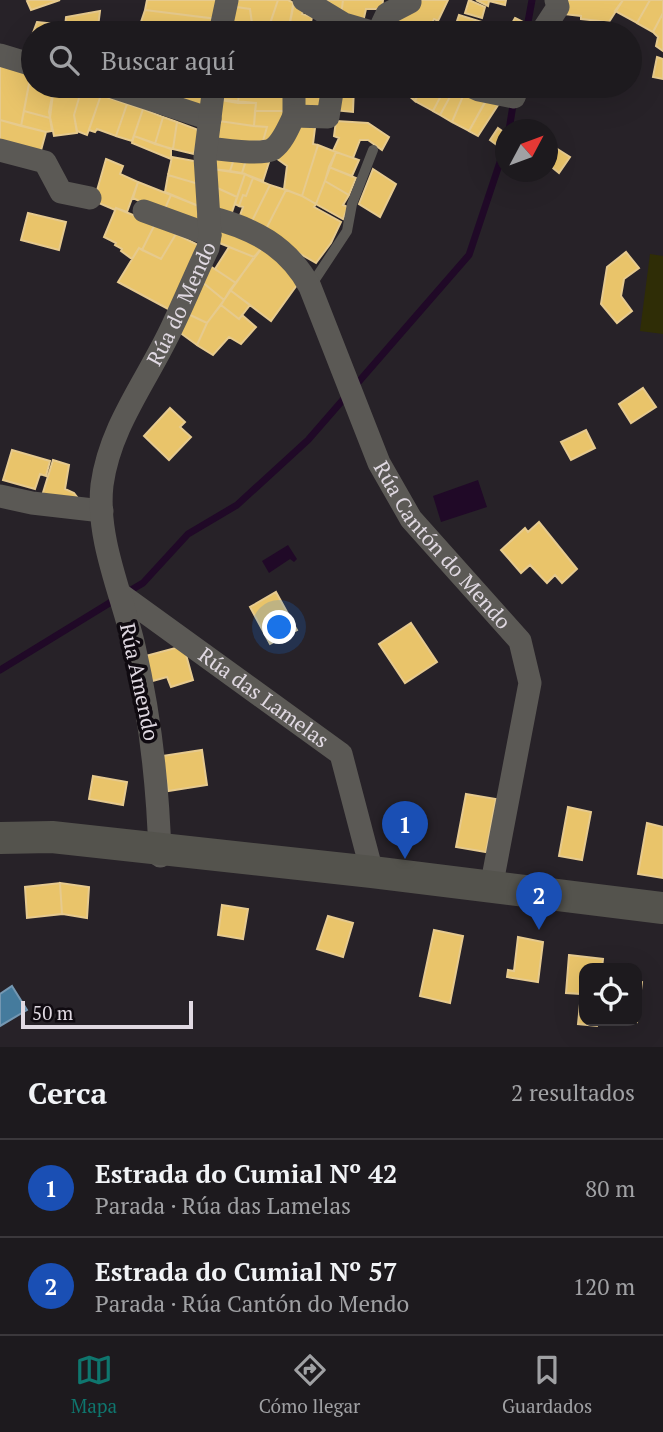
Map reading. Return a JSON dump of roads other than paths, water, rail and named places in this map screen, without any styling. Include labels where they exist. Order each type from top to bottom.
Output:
[{"type":"street","points":[[223,21],[227,0]]},
{"type":"street","points":[[304,0],[333,21]]},
{"type":"street","points":[[549,21],[558,7],[556,0]]},
{"type":"street","points":[[383,21],[387,14],[410,2]]},
{"type":"street","points":[[0,55],[21,61]]},
{"type":"street","points":[[146,98],[210,119]]},
{"type":"street","name":"Rúa do Mendo","points":[[102,511],[103,484],[116,434],[173,326],[208,248],[210,226],[205,157],[213,98]]},
{"type":"street","points":[[207,148],[263,152],[274,148],[294,116],[294,98]]},
{"type":"street","points":[[294,116],[328,117],[331,98]]},
{"type":"street","points":[[0,150],[45,162],[61,192],[90,198]]},
{"type":"street","name":"Rúa Cantón do Mendo","points":[[144,211],[210,226],[236,224],[258,233],[299,266],[310,287],[379,463],[411,519],[520,641],[530,683],[491,888]]},
{"type":"street","points":[[0,496],[32,503],[102,511]]},
{"type":"street","name":"Rúa Amendo","points":[[102,511],[136,653],[153,750],[157,776],[160,853]]},
{"type":"street","name":"Rúa das Lamelas","points":[[120,594],[341,754],[372,872]]},
{"type":"street","points":[[0,838],[52,837],[298,874],[340,890]]},
{"type":"street","points":[[54,859],[97,849],[160,853],[372,872],[663,908]]},
{"type":"street","points":[[0,858],[125,864],[340,890],[460,900],[663,928]]},
{"type":"lane","points":[[310,287],[347,231],[352,204],[373,150]]},
{"type":"waterway","points":[[528,21],[532,0]]},
{"type":"waterway","points":[[511,119],[514,99]]},
{"type":"waterway","points":[[126,593],[143,583],[188,534],[237,505],[308,440],[469,255],[495,177]]},
{"type":"waterway","points":[[0,670],[116,599]]},
{"type":"place","name":"Estrada do Cumial Nº 42","points":[[405,859]]},
{"type":"place","name":"Estrada do Cumial Nº 57","points":[[539,930]]}]
